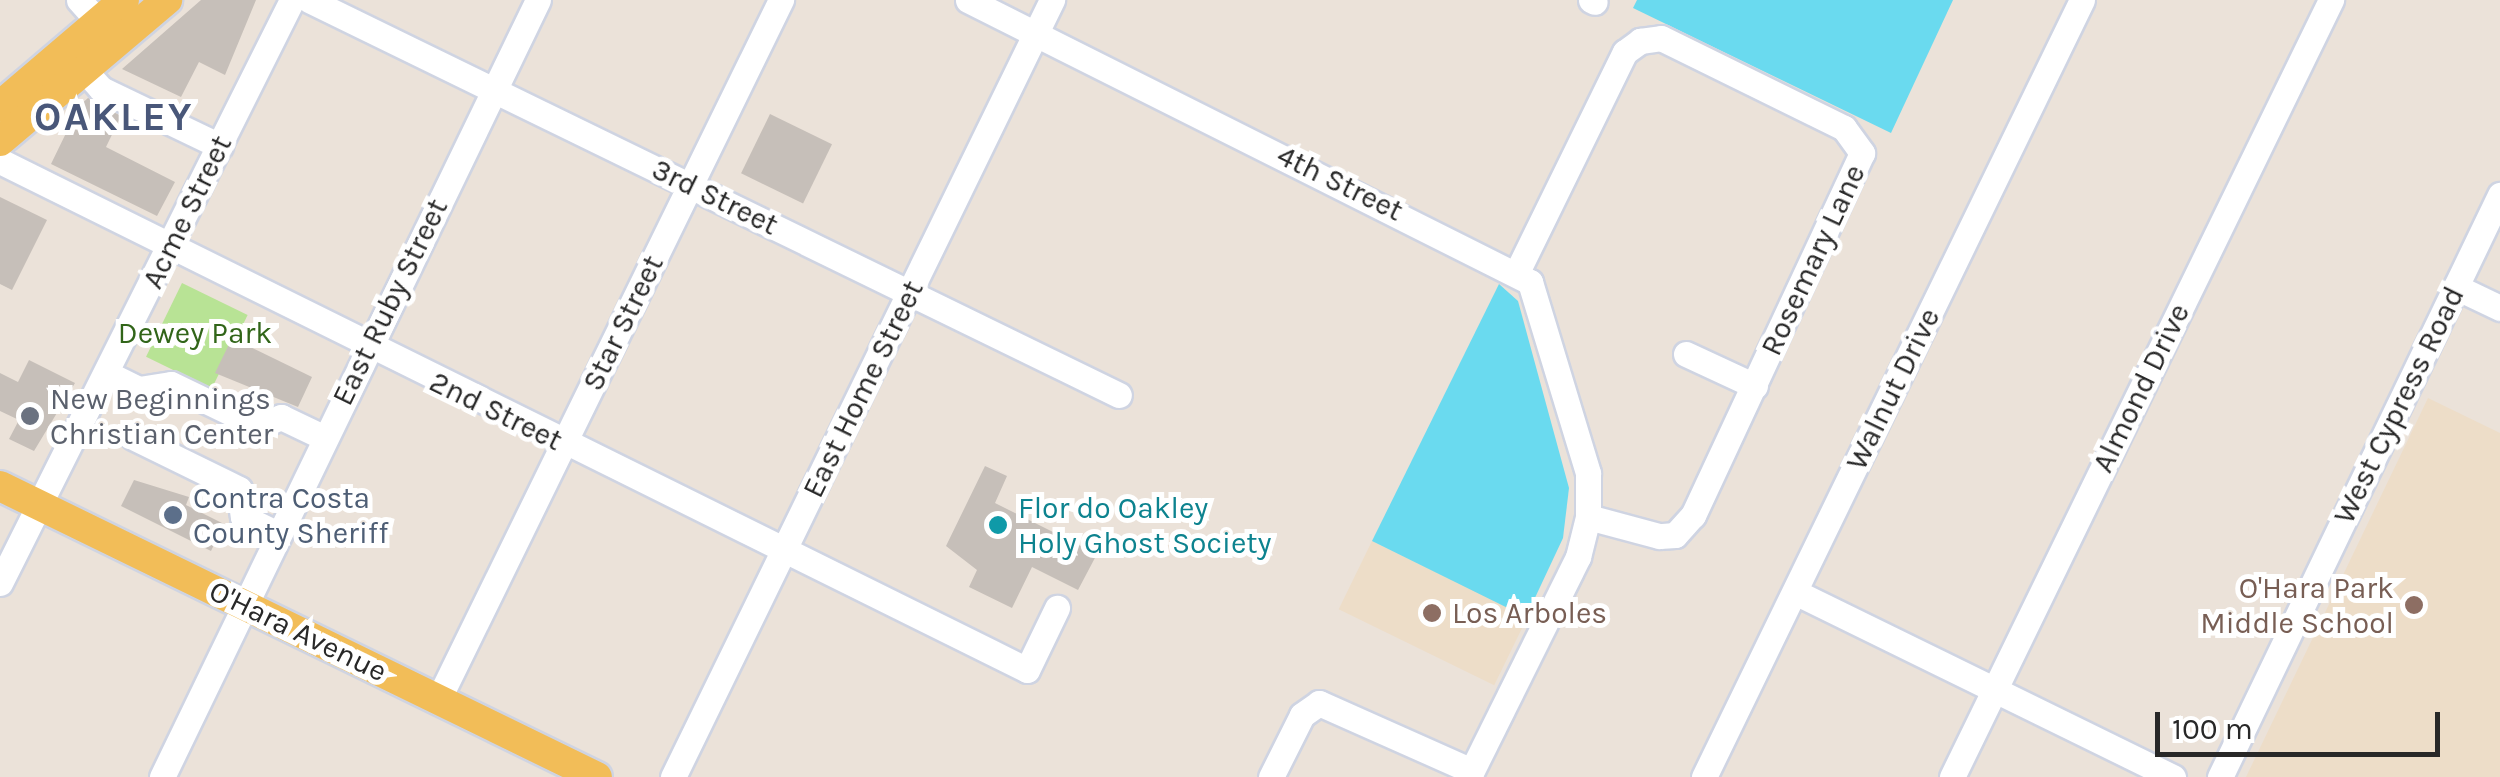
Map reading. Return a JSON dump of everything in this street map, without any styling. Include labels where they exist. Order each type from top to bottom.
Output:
[{"type":"main road","points":[[0,106],[89,11],[124,0]]},
{"type":"main road","points":[[0,141],[167,0]]},
{"type":"main road","name":"O'Hara Avenue","points":[[0,486],[596,777]]},
{"type":"street","name":"Acme Street","points":[[0,583],[9,542],[39,504],[108,374],[292,0]]},
{"type":"street","name":"3rd Street","points":[[310,0],[1119,395]]},
{"type":"street","name":"East Ruby Street","points":[[162,777],[276,533],[538,0]]},
{"type":"street","name":"Star Street","points":[[438,700],[781,0]]},
{"type":"street","name":"4th Street","points":[[968,0],[1517,272]]},
{"type":"street","name":"East Home Street","points":[[673,777],[1052,0]]},
{"type":"street","name":"Walnut Drive","points":[[1704,777],[2082,0]]},
{"type":"street","name":"Almond Drive","points":[[1952,777],[2331,0]]},
{"type":"street","name":"Rosemary Lane","points":[[1517,272],[1625,52],[1661,38],[1844,128],[1862,154],[1755,386],[1675,534],[1588,517]]},
{"type":"street","points":[[85,71],[101,88],[220,146]]},
{"type":"street","name":"2nd Street","points":[[0,161],[169,250],[1027,670],[1057,608]]},
{"type":"street","name":"West Cypress Road","points":[[2220,777],[2500,195]]},
{"type":"street","points":[[1272,777],[1302,716],[1338,705],[1471,774],[1578,557],[1588,517],[1588,473],[1541,303],[1517,272]]},
{"type":"street","points":[[2456,287],[2500,308]]},
{"type":"street","points":[[1686,354],[1755,386]]},
{"type":"street","points":[[108,374],[139,389],[171,384],[258,426],[281,417],[323,437]]},
{"type":"street","points":[[133,437],[239,489],[243,517],[276,533]]},
{"type":"street","points":[[1794,592],[2172,777]]},
{"type":"shaded area","name":"O'Hara Park Middle School","points":[[2428,398],[2500,433],[2500,777],[2246,777]]},
{"type":"shaded area","name":"Los Arboles","points":[[1372,541],[1527,617],[1494,685],[1339,609]]},
{"type":"green space","name":"Dewey Park","points":[[182,283],[248,315],[212,389],[146,357]]},
{"type":"water","points":[[1637,0],[1953,0],[1891,133],[1633,8]]},
{"type":"water","points":[[1499,284],[1518,301],[1569,488],[1563,538],[1526,617],[1372,541]]},
{"type":"building","points":[[201,0],[256,0],[225,75],[199,62],[181,97],[122,69]]},
{"type":"building","points":[[88,98],[121,116],[106,147],[175,182],[157,216],[51,164],[68,129],[59,124]]},
{"type":"building","points":[[770,114],[832,144],[803,204],[741,173]]},
{"type":"building","points":[[0,197],[47,220],[12,290],[0,284]]},
{"type":"building","points":[[232,338],[312,377],[298,407],[215,373]]},
{"type":"building","points":[[29,360],[75,383],[34,451],[9,439],[19,420],[0,411],[0,373],[18,382]]},
{"type":"building","name":"Flor do Oakley Holy Ghost Society","points":[[985,466],[1007,476],[995,503],[1097,554],[1078,590],[1032,567],[1012,608],[969,587],[977,570],[946,546]]},
{"type":"building","name":"Contra Costa County Sheriff","points":[[134,480],[189,497],[186,505],[224,524],[211,551],[121,506]]},
{"type":"place","name":"New Beginnings Christian Center","points":[[30,416]]},
{"type":"place","name":"Contra Costa County Sheriff","points":[[173,515]]},
{"type":"place","name":"Flor do Oakley Holy Ghost Society","points":[[998,525]]},
{"type":"place","name":"O'Hara Park Middle School","points":[[2414,605]]},
{"type":"place","name":"Los Arboles","points":[[1432,613]]},
{"type":"district","name":"OAKLEY","points":[[114,117]]}]
